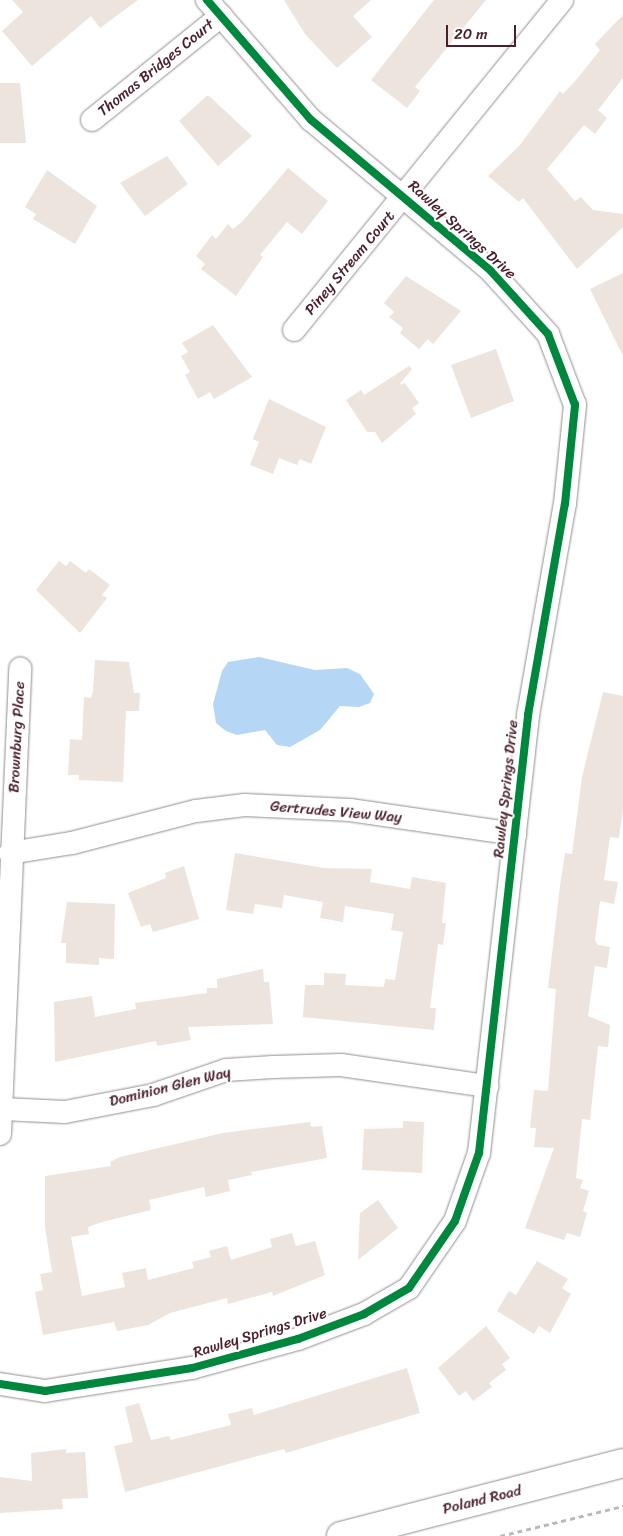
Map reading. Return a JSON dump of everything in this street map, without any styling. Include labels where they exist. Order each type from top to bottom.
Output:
[{"type":"street","name":"Piney Stream Court","points":[[294,330],[406,197],[562,0]]},
{"type":"street","name":"Rawley Springs Drive","points":[[0,1384],[45,1391],[192,1368],[298,1339],[364,1314],[409,1288],[455,1221],[480,1153],[528,715],[565,504],[575,405],[548,334],[490,270],[406,197],[311,120],[214,8]]},
{"type":"street","name":"Thomas Bridges Court","points":[[92,120],[214,8]]},
{"type":"street","name":"Brownburg Place","points":[[0,1134],[3,1110],[10,853],[20,668]]},
{"type":"street","name":"Gertrudes View Way","points":[[10,853],[72,843],[196,811],[246,806],[350,810],[515,834]]},
{"type":"street","name":"Dominion Glen Way","points":[[3,1110],[65,1112],[153,1095],[226,1070],[273,1067],[340,1065],[487,1086]]},
{"type":"street","name":"Poland Road","points":[[341,1536],[623,1462]]},
{"type":"path","points":[[500,1536],[623,1506]]},
{"type":"water","points":[[259,657],[315,670],[347,668],[360,674],[374,694],[370,703],[359,707],[340,706],[320,730],[290,747],[277,745],[265,730],[237,735],[226,731],[216,723],[213,704],[222,671],[228,662]]},
{"type":"building","points":[[12,0],[138,0],[100,28],[91,16],[32,66],[2,31],[23,12]]},
{"type":"building","points":[[284,0],[371,0],[353,16],[372,37],[337,68],[305,34]]},
{"type":"building","points":[[434,0],[486,0],[415,87],[420,91],[407,108],[371,80]]},
{"type":"building","points":[[623,15],[623,78],[598,110],[607,118],[595,134],[584,125],[547,169],[575,201],[581,197],[593,210],[623,214],[623,227],[577,269],[523,198],[519,202],[488,176],[520,145],[560,91],[563,94],[577,79],[600,50],[595,44]]},
{"type":"building","points":[[0,83],[20,83],[26,143],[0,143]]},
{"type":"building","points":[[208,95],[252,136],[218,166],[179,121]]},
{"type":"building","points":[[167,156],[188,184],[145,216],[120,183]]},
{"type":"building","points":[[288,168],[328,201],[302,234],[287,222],[260,255],[263,257],[236,296],[201,269],[205,264],[196,256],[212,235],[216,239],[228,224],[233,229],[242,222]]},
{"type":"building","points":[[47,170],[97,206],[75,244],[33,219],[36,214],[25,207]]},
{"type":"building","points":[[623,273],[623,356],[590,289]]},
{"type":"building","points":[[406,276],[461,311],[433,344],[428,339],[419,349],[400,333],[403,328],[389,317],[394,312],[384,303]]},
{"type":"building","points":[[213,325],[252,377],[214,399],[210,392],[198,399],[185,375],[190,372],[181,356],[188,352],[182,343]]},
{"type":"building","points":[[496,349],[514,401],[471,418],[451,365]]},
{"type":"building","points":[[409,366],[412,369],[399,385],[405,383],[419,403],[412,408],[416,414],[382,443],[375,432],[367,432],[346,400],[361,390],[364,395]]},
{"type":"building","points":[[269,399],[326,427],[311,464],[300,459],[297,465],[279,458],[273,474],[250,465],[259,442],[253,439]]},
{"type":"building","points":[[59,561],[66,566],[70,561],[86,573],[89,569],[110,585],[102,595],[107,598],[80,633],[36,590]]},
{"type":"building","points":[[95,660],[129,662],[134,693],[140,693],[139,711],[126,711],[123,782],[79,780],[79,775],[68,775],[70,739],[82,740],[84,697],[91,698]]},
{"type":"building","points":[[603,692],[623,696],[623,809],[619,838],[610,837],[604,880],[618,882],[614,904],[600,901],[595,940],[598,945],[610,947],[607,968],[595,966],[588,1016],[610,1025],[608,1047],[598,1046],[590,1120],[582,1119],[576,1178],[583,1180],[580,1188],[589,1191],[583,1211],[587,1213],[580,1237],[567,1233],[564,1240],[525,1228],[554,1148],[534,1147],[536,1128],[530,1128],[534,1090],[548,1091],[556,989],[548,988],[560,886],[565,853],[572,854],[582,777]]},
{"type":"building","points":[[235,853],[324,868],[372,869],[370,882],[410,889],[412,877],[446,883],[442,923],[446,923],[443,945],[438,944],[430,1008],[436,1008],[434,1030],[303,1017],[305,985],[324,985],[324,973],[346,974],[345,985],[384,987],[385,979],[395,980],[403,932],[391,930],[394,914],[345,906],[343,922],[320,918],[323,902],[284,895],[282,908],[255,904],[253,914],[226,910]]},
{"type":"building","points":[[184,866],[199,919],[153,932],[150,924],[141,927],[128,893],[166,878],[165,873]]},
{"type":"building","points":[[67,902],[115,904],[114,959],[99,958],[99,965],[66,963],[66,943],[61,943]]},
{"type":"building","points":[[263,969],[264,982],[269,982],[273,1024],[188,1027],[191,1040],[157,1046],[156,1041],[55,1062],[54,1002],[92,996],[95,1017],[136,1009],[135,1003],[207,993],[207,988],[217,988],[217,979]]},
{"type":"building","points":[[403,1121],[424,1122],[422,1173],[362,1170],[364,1129],[403,1128]]},
{"type":"building","points":[[310,1122],[311,1127],[322,1126],[327,1158],[251,1172],[252,1175],[228,1180],[230,1191],[206,1197],[204,1187],[149,1200],[151,1210],[102,1222],[88,1227],[89,1234],[71,1237],[82,1296],[125,1287],[122,1273],[146,1268],[148,1280],[194,1268],[192,1262],[211,1257],[209,1251],[227,1246],[231,1260],[272,1247],[270,1239],[292,1233],[296,1246],[315,1241],[325,1275],[273,1296],[272,1292],[228,1304],[227,1298],[170,1313],[148,1325],[117,1331],[114,1322],[43,1335],[35,1292],[43,1290],[40,1274],[52,1272],[45,1227],[45,1176],[111,1166],[110,1162],[120,1157],[223,1133]]},
{"type":"building","points":[[378,1200],[398,1228],[358,1260],[360,1213]]},
{"type":"building","points":[[537,1261],[568,1279],[562,1288],[571,1294],[550,1333],[539,1326],[534,1334],[497,1311],[509,1291],[516,1295]]},
{"type":"building","points":[[486,1326],[510,1358],[502,1364],[506,1370],[489,1383],[492,1387],[473,1401],[466,1391],[459,1396],[438,1368]]},
{"type":"building","points":[[407,1368],[420,1413],[286,1453],[284,1449],[125,1492],[114,1446],[133,1442],[125,1407],[139,1403],[151,1440],[169,1436],[171,1440],[231,1425],[228,1414],[252,1408],[254,1415]]},
{"type":"building","points":[[66,1449],[66,1453],[85,1452],[88,1498],[62,1499],[63,1509],[0,1513],[0,1477],[32,1481],[31,1453]]},
{"type":"cycle path","points":[[0,1384],[45,1391],[192,1368],[298,1339],[364,1314],[409,1288],[455,1221],[479,1153],[528,715],[565,504],[575,405],[548,334],[490,270],[311,120],[207,0]]}]
